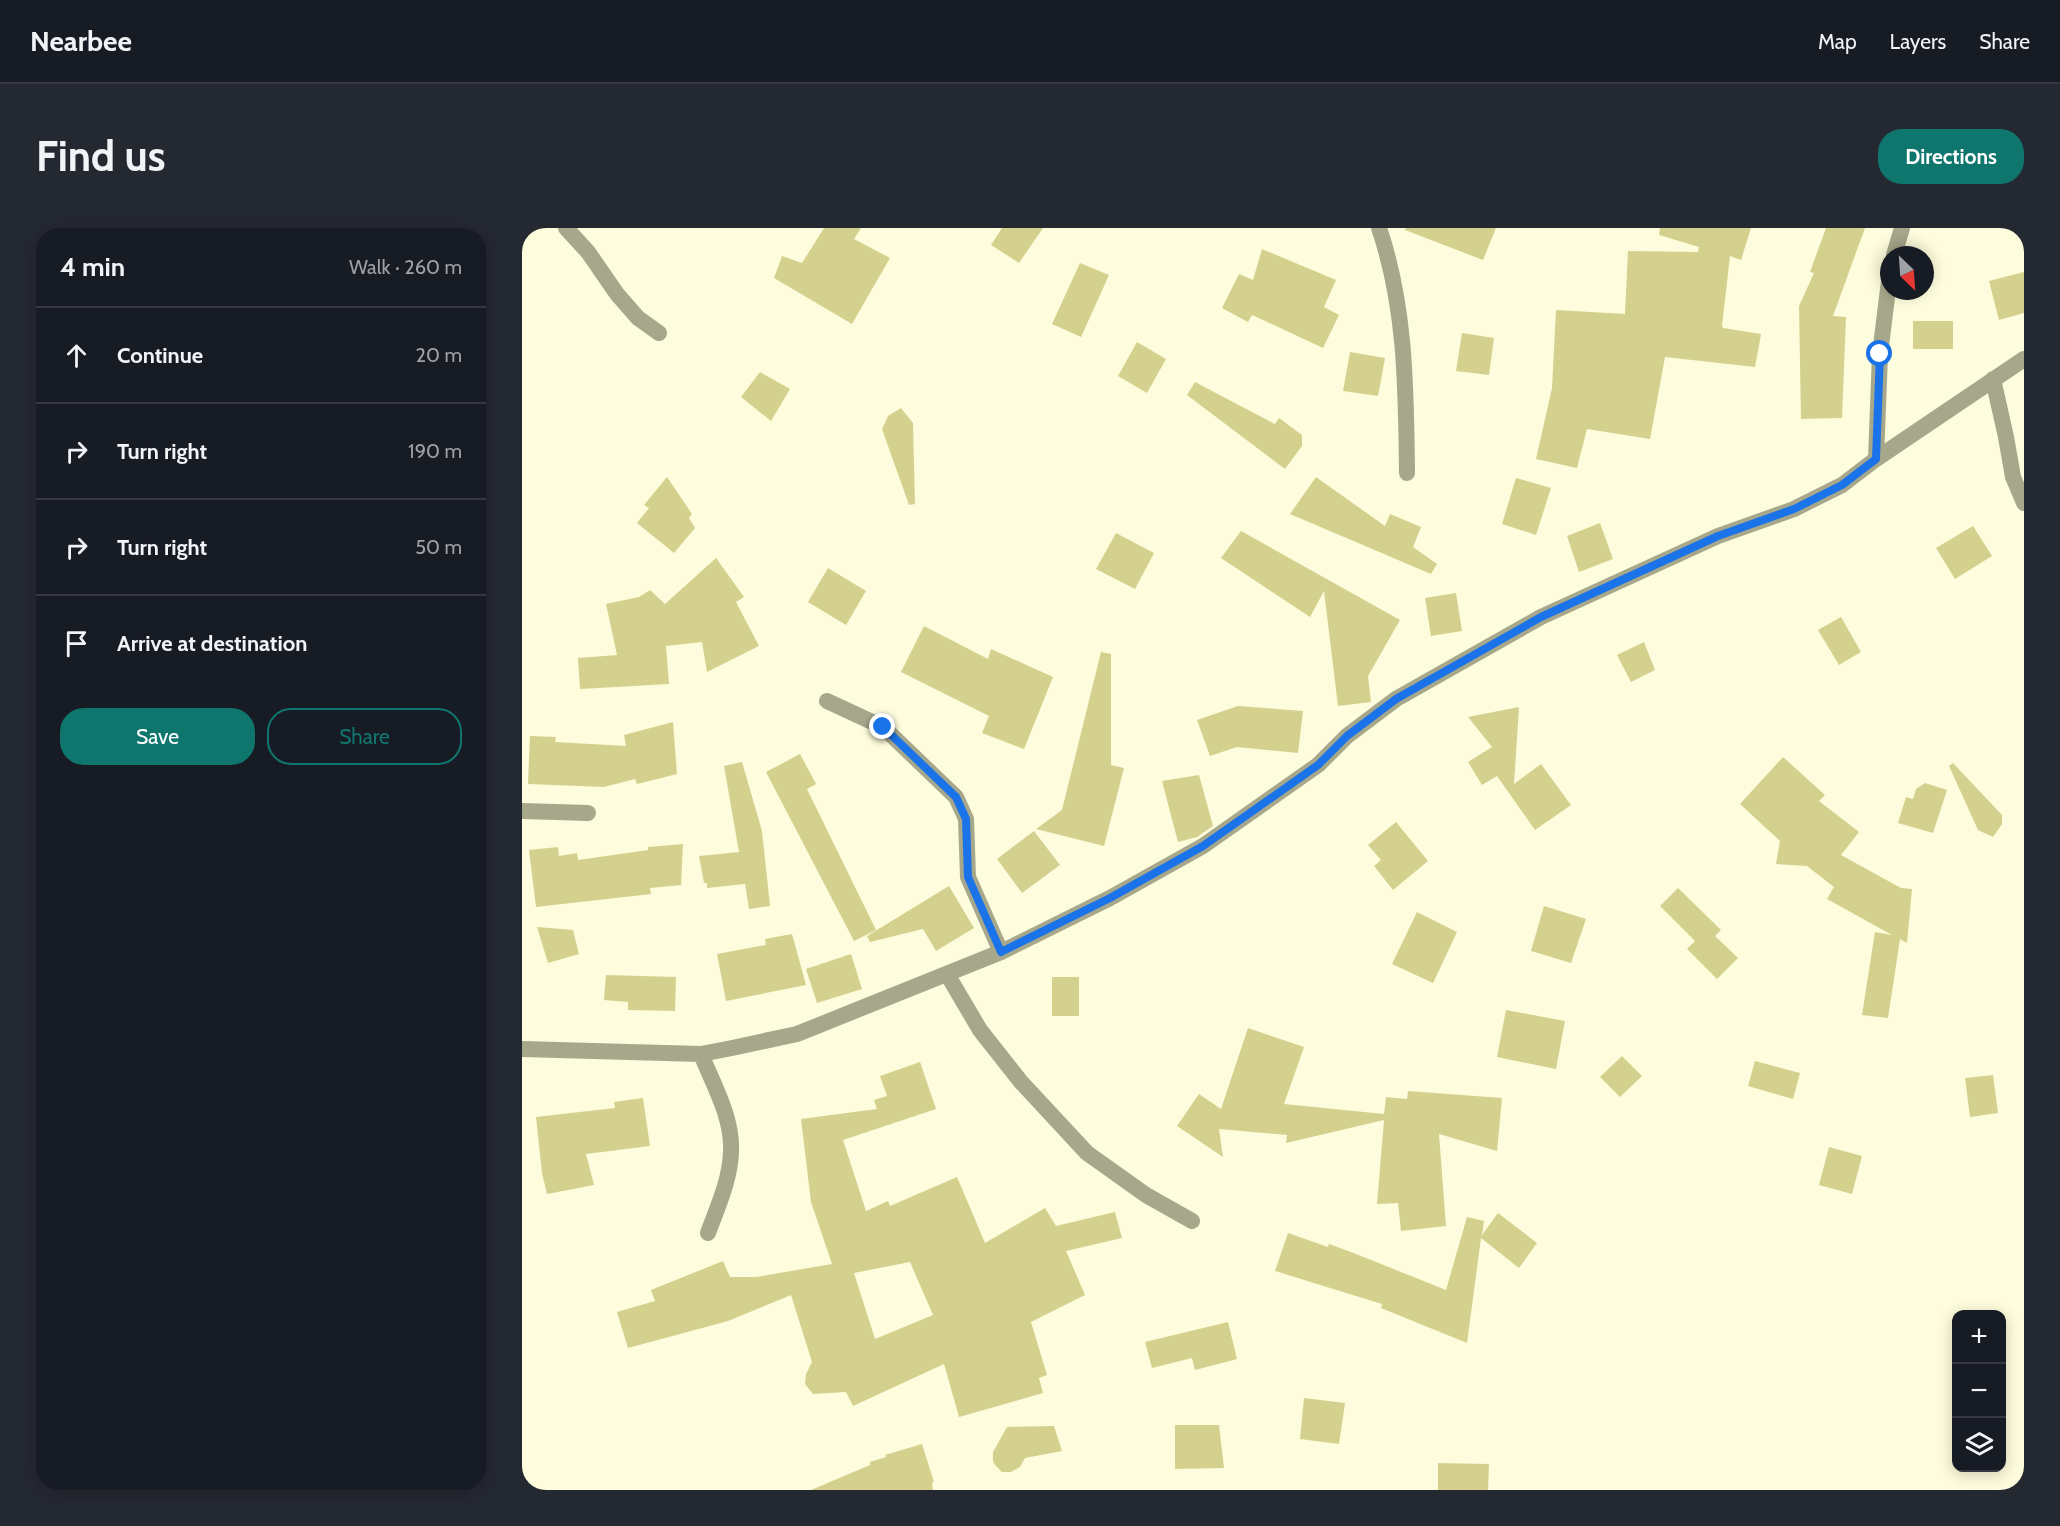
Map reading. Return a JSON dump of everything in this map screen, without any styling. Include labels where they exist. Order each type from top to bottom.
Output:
[{"type":"street","points":[[566,228],[588,252],[617,294],[638,318],[659,333]]},
{"type":"street","points":[[1379,228],[1397,294],[1405,362],[1407,473]]},
{"type":"street","points":[[1897,246],[1902,228]]},
{"type":"street","points":[[1876,459],[1880,354],[1887,300]]},
{"type":"street","points":[[522,1049],[701,1054],[797,1034],[1001,952],[1110,898],[1203,846],[1318,765],[1347,736],[1396,699],[1541,617],[1718,536],[1794,509],[1842,485],[1876,459],[2024,359]]},
{"type":"street","points":[[1993,379],[2013,477],[2024,502]]},
{"type":"street","points":[[827,701],[883,727],[956,797],[966,819],[968,877],[1001,952]]},
{"type":"street","points":[[522,811],[588,813]]},
{"type":"street","points":[[947,974],[980,1030],[1014,1074],[1088,1153],[1146,1195],[1192,1221]]},
{"type":"street","points":[[701,1054],[727,1118],[731,1151],[726,1186],[708,1233]]},
{"type":"building","points":[[824,228],[861,228],[854,239],[890,258],[852,324],[774,278],[782,256],[802,263]]},
{"type":"building","points":[[1002,228],[1043,228],[1019,263],[991,245]]},
{"type":"building","points":[[1406,228],[1496,228],[1483,260],[1405,230]]},
{"type":"building","points":[[1660,228],[1751,228],[1741,260],[1730,256],[1722,326],[1761,334],[1755,367],[1665,357],[1650,439],[1587,429],[1577,468],[1536,459],[1552,388],[1556,310],[1625,314],[1628,251],[1698,252],[1699,247],[1659,235]]},
{"type":"building","points":[[1826,228],[1865,228],[1833,316],[1846,317],[1842,418],[1801,419],[1799,306],[1814,273],[1810,272]]},
{"type":"building","points":[[1262,249],[1336,280],[1324,307],[1339,315],[1323,348],[1252,315],[1248,322],[1222,308],[1239,274],[1253,280]]},
{"type":"building","points":[[1080,263],[1109,275],[1081,337],[1052,324]]},
{"type":"building","points":[[2024,272],[2024,313],[1999,320],[1989,281]]},
{"type":"building","points":[[1913,321],[1953,321],[1953,349],[1913,349]]},
{"type":"building","points":[[1462,333],[1494,338],[1489,375],[1456,371]]},
{"type":"building","points":[[1137,342],[1166,359],[1147,393],[1118,376]]},
{"type":"building","points":[[1350,352],[1385,358],[1378,396],[1343,391]]},
{"type":"building","points":[[760,372],[790,389],[771,421],[741,397]]},
{"type":"building","points":[[1195,382],[1275,424],[1279,418],[1302,435],[1302,446],[1285,469],[1187,395]]},
{"type":"building","points":[[901,408],[913,423],[915,504],[909,505],[882,429],[888,416]]},
{"type":"building","points":[[667,477],[692,514],[689,518],[695,528],[674,553],[637,523],[649,508],[644,505]]},
{"type":"building","points":[[1316,477],[1385,526],[1390,514],[1421,527],[1413,547],[1437,564],[1431,574],[1290,514]]},
{"type":"building","points":[[1516,478],[1551,488],[1536,535],[1502,524]]},
{"type":"building","points":[[1600,523],[1613,559],[1579,572],[1567,536]]},
{"type":"building","points":[[1973,526],[1992,556],[1955,579],[1936,548]]},
{"type":"building","points":[[1241,531],[1400,620],[1368,676],[1371,702],[1338,706],[1324,591],[1310,617],[1221,558]]},
{"type":"building","points":[[1116,533],[1154,553],[1135,589],[1096,569]]},
{"type":"building","points":[[716,558],[744,597],[736,602],[759,646],[707,672],[702,642],[666,646],[669,684],[580,689],[578,658],[617,655],[606,604],[639,597],[650,590],[665,604]]},
{"type":"building","points":[[828,568],[866,591],[846,625],[808,602]]},
{"type":"building","points":[[1456,593],[1462,631],[1431,636],[1425,598]]},
{"type":"building","points":[[1841,617],[1861,652],[1839,665],[1818,630]]},
{"type":"building","points":[[924,626],[988,659],[991,649],[1053,677],[1024,749],[982,733],[989,716],[901,672]]},
{"type":"building","points":[[1644,642],[1655,670],[1631,682],[1617,655]]},
{"type":"building","points":[[1101,652],[1111,654],[1111,765],[1124,768],[1104,846],[1036,829],[1062,810]]},
{"type":"building","points":[[1238,706],[1303,711],[1298,753],[1237,747],[1210,756],[1197,720]]},
{"type":"building","points":[[1519,707],[1514,784],[1541,764],[1571,805],[1535,830],[1497,776],[1482,785],[1468,762],[1492,747],[1468,717]]},
{"type":"building","points":[[673,722],[677,774],[637,784],[635,779],[604,787],[528,784],[530,736],[556,737],[555,742],[626,746],[624,735]]},
{"type":"building","points":[[800,754],[816,784],[807,789],[876,930],[854,941],[766,772]]},
{"type":"building","points":[[1783,757],[1825,795],[1819,801],[1859,832],[1841,855],[1901,888],[1912,889],[1907,943],[1900,939],[1888,1018],[1862,1015],[1875,932],[1892,935],[1827,899],[1834,887],[1807,866],[1776,864],[1780,841],[1740,804]]},
{"type":"building","points":[[742,762],[762,831],[770,906],[749,909],[745,884],[707,888],[699,856],[739,852],[724,766]]},
{"type":"building","points":[[1953,763],[2002,815],[2002,824],[1993,837],[1978,830],[1949,766]]},
{"type":"building","points":[[1199,775],[1213,826],[1197,837],[1178,842],[1162,781]]},
{"type":"building","points":[[1925,783],[1947,790],[1933,833],[1898,823],[1906,797],[1913,799],[1916,789]]},
{"type":"building","points":[[1396,822],[1428,861],[1393,890],[1374,866],[1381,860],[1368,845]]},
{"type":"building","points":[[1034,831],[1060,865],[1022,893],[997,859]]},
{"type":"building","points":[[683,844],[681,885],[650,888],[651,894],[536,907],[529,850],[558,847],[559,856],[577,853],[578,860],[648,850],[648,847]]},
{"type":"building","points":[[949,886],[974,928],[936,951],[923,929],[870,942],[867,936]]},
{"type":"building","points":[[1678,888],[1721,930],[1715,936],[1738,958],[1717,979],[1687,949],[1695,941],[1660,906]]},
{"type":"building","points":[[1544,906],[1586,919],[1571,963],[1531,951]]},
{"type":"building","points":[[1417,912],[1457,932],[1433,983],[1392,964]]},
{"type":"building","points":[[537,927],[573,930],[579,954],[548,963]]},
{"type":"building","points":[[792,934],[806,985],[726,1001],[717,954],[766,945],[765,939]]},
{"type":"building","points":[[851,954],[862,989],[817,1003],[806,969]]},
{"type":"building","points":[[606,975],[676,977],[675,1011],[628,1010],[628,1002],[604,1000]]},
{"type":"building","points":[[1052,977],[1079,977],[1079,1016],[1052,1016]]},
{"type":"building","points":[[1506,1010],[1565,1021],[1556,1069],[1497,1057]]},
{"type":"building","points":[[1248,1028],[1304,1047],[1284,1104],[1384,1114],[1386,1097],[1407,1099],[1408,1091],[1502,1098],[1497,1151],[1439,1134],[1446,1226],[1401,1231],[1398,1203],[1377,1204],[1384,1120],[1286,1143],[1287,1135],[1219,1129],[1223,1157],[1177,1126],[1199,1094],[1221,1109]]},
{"type":"building","points":[[1622,1056],[1642,1076],[1620,1097],[1600,1077]]},
{"type":"building","points":[[1755,1061],[1800,1073],[1793,1099],[1748,1086]]},
{"type":"building","points":[[920,1062],[936,1109],[843,1140],[866,1211],[888,1201],[890,1206],[957,1177],[985,1243],[1045,1208],[1056,1226],[1115,1212],[1122,1238],[1066,1251],[1085,1295],[1031,1322],[1047,1375],[1039,1378],[1043,1393],[959,1417],[944,1364],[853,1406],[846,1392],[813,1394],[805,1384],[806,1374],[812,1362],[791,1295],[728,1321],[628,1348],[617,1312],[655,1301],[651,1290],[723,1261],[730,1277],[756,1277],[832,1264],[811,1202],[801,1119],[877,1109],[874,1100],[887,1096],[880,1076]],"holes":[[[910,1262],[933,1315],[875,1339],[854,1273]]]},
{"type":"building","points":[[1993,1075],[1998,1113],[1970,1117],[1965,1078]]},
{"type":"building","points":[[643,1098],[650,1146],[586,1154],[594,1185],[547,1194],[542,1173],[536,1117],[615,1108],[614,1102]]},
{"type":"building","points":[[1829,1147],[1862,1156],[1852,1194],[1819,1185]]},
{"type":"building","points":[[1498,1213],[1537,1243],[1519,1268],[1481,1238],[1467,1343],[1381,1308],[1382,1304],[1275,1271],[1288,1233],[1328,1247],[1329,1244],[1446,1290],[1467,1217],[1484,1221],[1482,1235]]},
{"type":"building","points":[[1228,1322],[1237,1359],[1195,1370],[1192,1358],[1152,1368],[1145,1342]]},
{"type":"building","points":[[1304,1398],[1345,1403],[1339,1444],[1300,1439]]},
{"type":"building","points":[[1175,1425],[1219,1425],[1224,1468],[1175,1469]]},
{"type":"building","points":[[1054,1426],[1062,1451],[1025,1458],[1020,1467],[1011,1472],[1002,1472],[995,1465],[993,1452],[1007,1427]]},
{"type":"building","points":[[922,1444],[934,1482],[932,1483],[933,1490],[811,1490],[870,1465],[870,1462],[886,1457],[885,1455]]},
{"type":"building","points":[[1438,1463],[1489,1464],[1488,1490],[1438,1490]]},
{"type":"route","points":[[883,727],[956,797],[966,819],[968,877],[988,917],[1001,952],[1110,898],[1203,846],[1318,765],[1347,736],[1396,699],[1541,617],[1718,536],[1794,509],[1842,485],[1876,459],[1880,354]]}]
